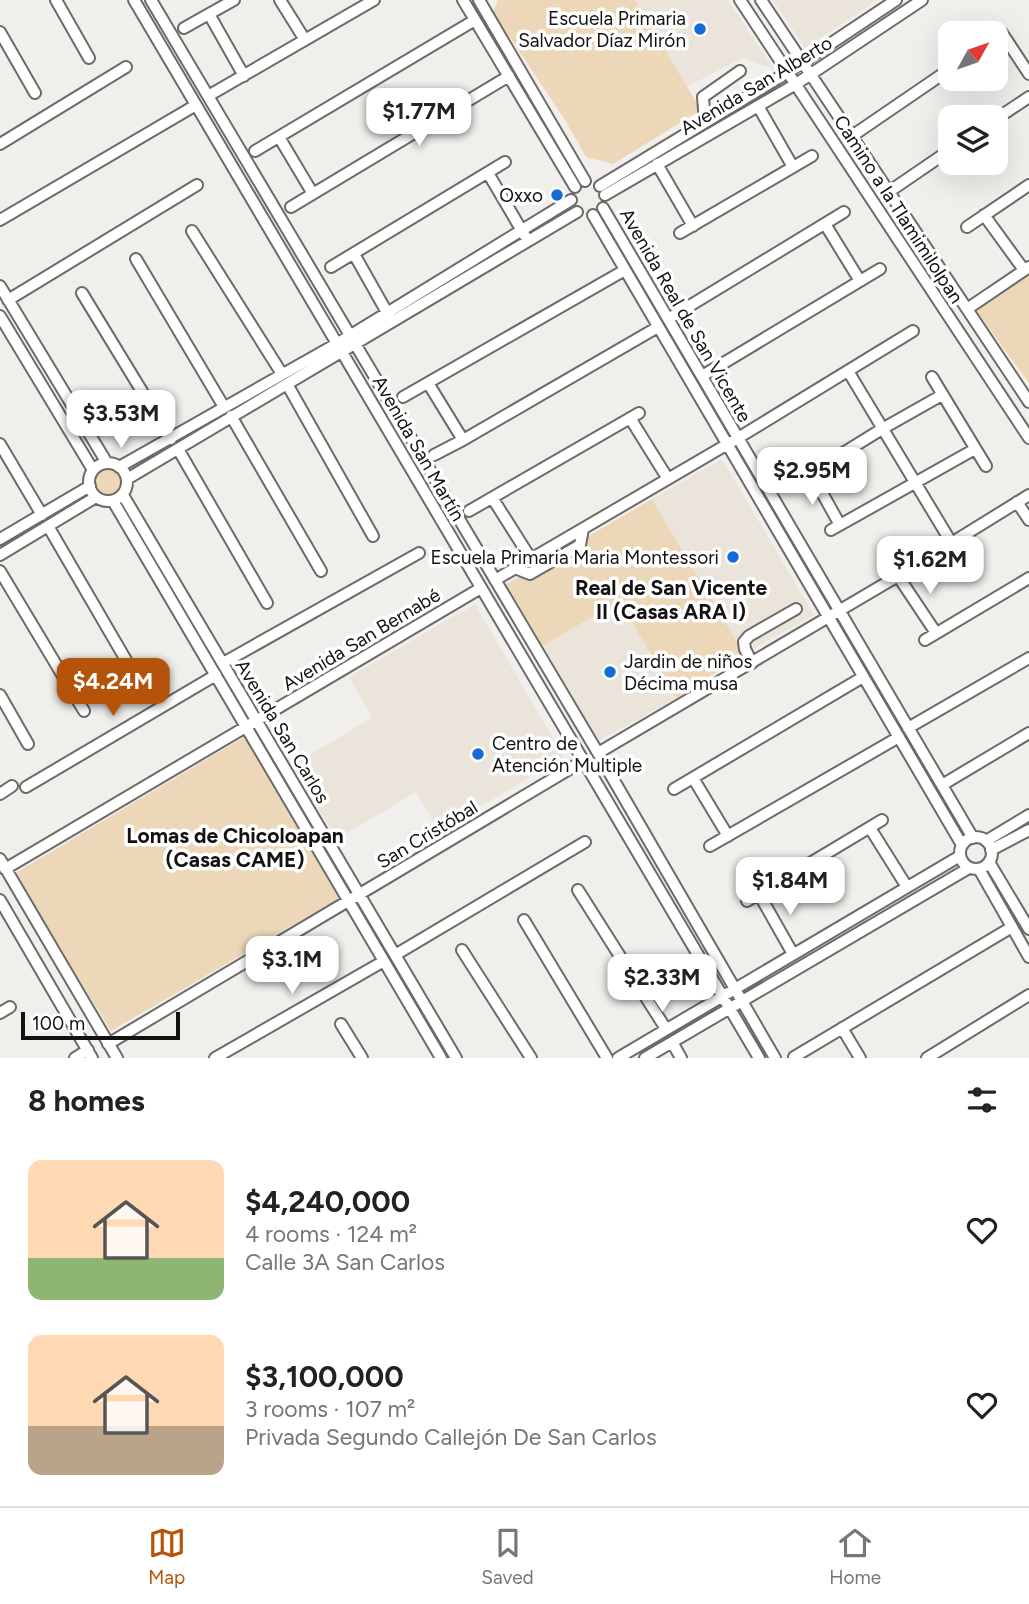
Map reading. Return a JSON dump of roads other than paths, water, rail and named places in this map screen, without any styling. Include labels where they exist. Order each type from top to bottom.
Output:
[{"type":"street","points":[[56,0],[89,58]]},
{"type":"street","name":"Avenida San Martín","points":[[134,0],[759,1058]]},
{"type":"street","name":"Avenida San Martín","points":[[151,0],[598,753],[775,1058]]},
{"type":"street","points":[[184,28],[234,0]]},
{"type":"street","points":[[279,0],[305,40]]},
{"type":"street","points":[[208,96],[374,0]]},
{"type":"street","points":[[463,0],[580,184]]},
{"type":"street","name":"Camino a la Tlamimilolpan","points":[[740,0],[1029,438]]},
{"type":"street","name":"Camino a la Tlamimilolpan","points":[[761,0],[1029,402]]},
{"type":"street","name":"Avenida San Alberto","points":[[603,190],[896,0]]},
{"type":"street","name":"Avenida San Alberto","points":[[603,190],[657,164],[796,84],[922,0]]},
{"type":"street","points":[[484,3],[580,184]]},
{"type":"street","points":[[209,14],[244,76]]},
{"type":"street","points":[[256,151],[475,20]]},
{"type":"street","points":[[0,32],[35,93]]},
{"type":"street","points":[[1008,40],[1029,74]]},
{"type":"street","points":[[0,144],[126,67]]},
{"type":"street","points":[[705,122],[703,97],[740,71]]},
{"type":"street","points":[[291,207],[509,76]]},
{"type":"street","points":[[852,136],[938,77]]},
{"type":"street","points":[[1008,111],[1029,97]]},
{"type":"street","points":[[0,220],[196,105]]},
{"type":"street","points":[[758,106],[793,167]]},
{"type":"street","points":[[279,136],[313,194]]},
{"type":"street","points":[[680,233],[812,156]]},
{"type":"street","points":[[890,191],[938,158]]},
{"type":"street","points":[[331,267],[505,162]]},
{"type":"street","points":[[657,164],[693,226]]},
{"type":"street","points":[[488,173],[525,236]]},
{"type":"street","points":[[591,181],[603,190],[603,208],[593,215],[584,216],[574,208],[571,195],[580,184],[591,181]]},
{"type":"street","points":[[8,300],[197,185]]},
{"type":"street","points":[[967,227],[1029,185]]},
{"type":"street","points":[[525,236],[571,200]]},
{"type":"street","name":"Avenida Real de San Vicente","points":[[603,208],[973,838]]},
{"type":"street","points":[[127,479],[174,444],[228,411],[525,236],[577,212]]},
{"type":"street","points":[[668,319],[844,212]]},
{"type":"street","name":"Avenida Real de San Vicente","points":[[593,215],[899,737],[961,850]]},
{"type":"street","points":[[967,309],[1026,268],[985,215]]},
{"type":"street","points":[[825,224],[860,281]]},
{"type":"street","points":[[192,231],[284,379],[373,536]]},
{"type":"street","points":[[354,254],[390,317]]},
{"type":"street","points":[[136,259],[321,571]]},
{"type":"street","points":[[702,376],[880,269]]},
{"type":"street","points":[[403,397],[625,270]]},
{"type":"street","points":[[0,286],[107,463]]},
{"type":"street","points":[[82,293],[267,603]]},
{"type":"street","points":[[0,316],[93,471]]},
{"type":"street","points":[[434,455],[658,327]]},
{"type":"street","points":[[495,580],[727,445],[913,331]]},
{"type":"street","points":[[848,371],[951,542]]},
{"type":"street","points":[[932,377],[986,466]]},
{"type":"street","points":[[428,383],[463,440]]},
{"type":"street","points":[[798,481],[942,395]]},
{"type":"street","points":[[468,512],[635,416],[668,479]]},
{"type":"street","points":[[0,444],[42,515]]},
{"type":"street","points":[[119,467],[174,444]]},
{"type":"street","points":[[811,474],[835,527],[975,449]]},
{"type":"street","points":[[107,463],[119,467],[124,472],[127,485],[118,498],[101,500],[96,497],[90,486],[90,475],[93,471],[107,463]]},
{"type":"street","points":[[0,539],[90,486]]},
{"type":"street","points":[[598,753],[898,576],[1029,495]]},
{"type":"street","points":[[0,555],[96,497]]},
{"type":"street","name":"Avenida San Carlos","points":[[118,498],[223,663],[252,724],[349,901],[442,1058]]},
{"type":"street","name":"Avenida San Carlos","points":[[118,498],[216,675],[252,724],[359,894],[456,1058]]},
{"type":"street","points":[[492,499],[531,559]]},
{"type":"street","points":[[1017,502],[1029,520]]},
{"type":"street","points":[[48,526],[137,679]]},
{"type":"street","points":[[515,569],[530,574],[580,545],[583,529]]},
{"type":"street","points":[[223,663],[419,553]]},
{"type":"street","points":[[0,571],[84,711]]},
{"type":"street","points":[[898,576],[936,633]]},
{"type":"street","points":[[925,640],[1029,578]]},
{"type":"street","name":"Avenida San Bernabé","points":[[3,864],[252,724],[481,589]]},
{"type":"street","points":[[752,663],[744,642],[749,636],[796,609]]},
{"type":"street","points":[[908,728],[1029,658]]},
{"type":"street","points":[[26,788],[216,675]]},
{"type":"street","points":[[674,789],[863,677]]},
{"type":"street","points":[[0,695],[28,744]]},
{"type":"street","points":[[942,785],[1029,733]]},
{"type":"street","points":[[710,846],[899,737]]},
{"type":"street","name":"San Cristóbal","points":[[108,1044],[583,761]]},
{"type":"street","points":[[693,778],[728,836]]},
{"type":"street","points":[[0,794],[12,786]]},
{"type":"street","points":[[989,845],[1029,815]]},
{"type":"street","points":[[747,901],[882,820]]},
{"type":"street","points":[[870,828],[906,887]]},
{"type":"street","points":[[989,845],[1029,830]]},
{"type":"street","points":[[645,1058],[979,866],[992,855],[989,845],[981,838],[973,838],[965,841],[961,850],[962,861],[979,866],[1029,929]]},
{"type":"street","points":[[395,954],[585,842]]},
{"type":"street","points":[[618,1058],[906,887],[961,850]]},
{"type":"street","points":[[3,864],[117,1058]]},
{"type":"street","points":[[979,866],[1029,957]]},
{"type":"street","points":[[578,890],[666,1030]]},
{"type":"street","points":[[759,894],[793,954]]},
{"type":"street","points":[[0,901],[90,1054],[75,1058]]},
{"type":"street","points":[[524,920],[607,1058]]},
{"type":"street","points":[[794,1057],[1012,927]]},
{"type":"street","points":[[462,950],[531,1058]]},
{"type":"street","points":[[215,1058],[384,961]]},
{"type":"street","points":[[927,1058],[1029,995]]},
{"type":"street","points":[[341,1024],[362,1058]]},
{"type":"street","points":[[842,1028],[860,1058]]},
{"type":"street","points":[[672,1042],[681,1058]]},
{"type":"place","name":"Escuela Primaria Salvador Díaz Mirón","points":[[700,29]]},
{"type":"place","name":"Oxxo","points":[[557,195]]},
{"type":"place","name":"Escuela Primaria Maria Montessori","points":[[733,557]]},
{"type":"place","name":"Jardin de niños Décima musa","points":[[610,672]]},
{"type":"place","name":"Centro de Atención Multiple","points":[[478,754]]},
{"type":"district","name":"Real de San Vicente II (Casas ARA I)","points":[[671,600]]},
{"type":"district","name":"Lomas de Chicoloapan (Casas CAME)","points":[[235,848]]}]
